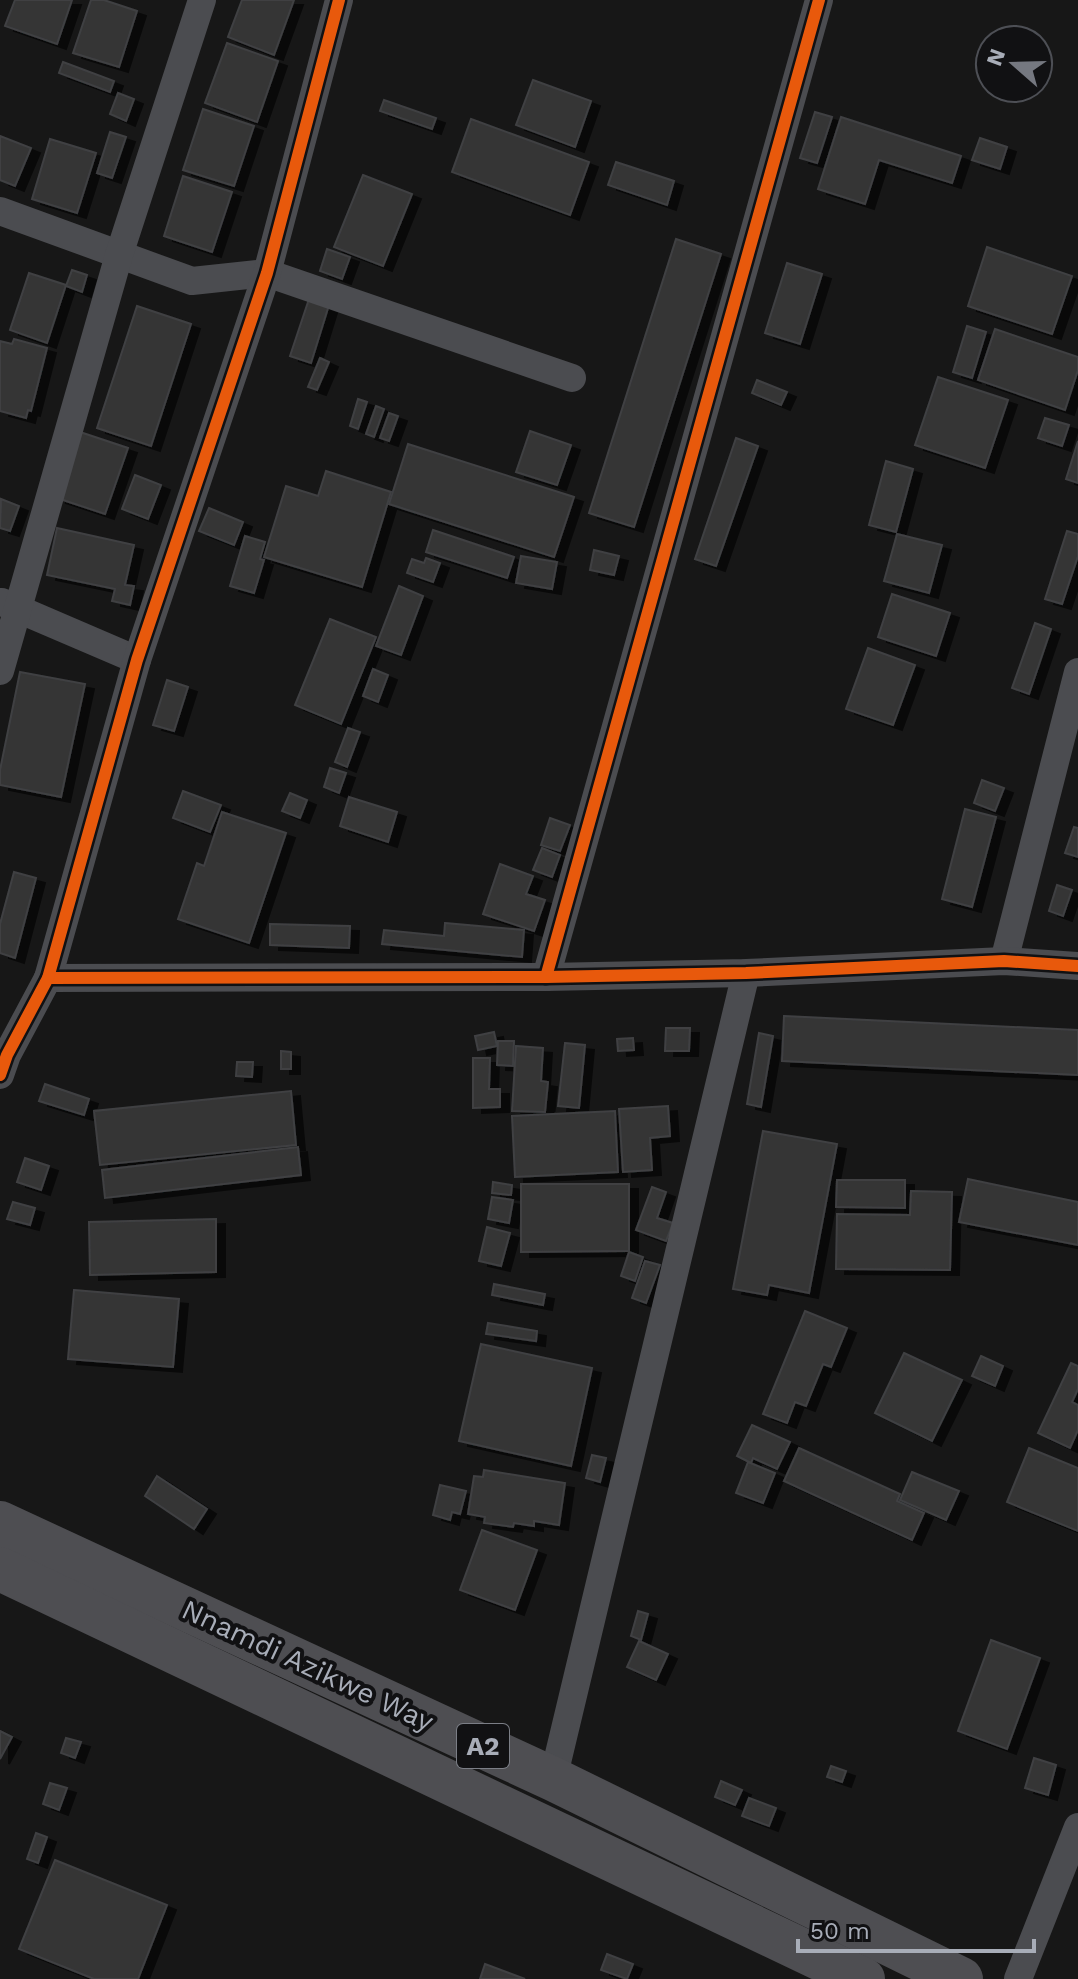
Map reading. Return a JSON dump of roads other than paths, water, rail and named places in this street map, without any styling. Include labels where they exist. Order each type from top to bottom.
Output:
[{"type":"highway","name":"Nnamdi Azikwe Way","points":[[0,1523],[553,1779],[961,1979]]},
{"type":"highway","name":"Nnamdi Azikwe Way","points":[[0,1569],[840,1974]]},
{"type":"street","points":[[0,671],[8,604],[202,0]]},
{"type":"street","points":[[2,1059],[48,978],[137,660],[267,273],[339,0]]},
{"type":"street","points":[[546,977],[819,0]]},
{"type":"street","points":[[0,211],[192,281],[267,273],[572,378]]},
{"type":"street","points":[[8,604],[137,660]]},
{"type":"street","points":[[1004,961],[1078,672]]},
{"type":"street","points":[[48,978],[546,977],[746,973],[1004,961],[1078,966]]},
{"type":"street","points":[[553,1779],[746,973]]},
{"type":"street","points":[[1018,1979],[1078,1827]]}]
